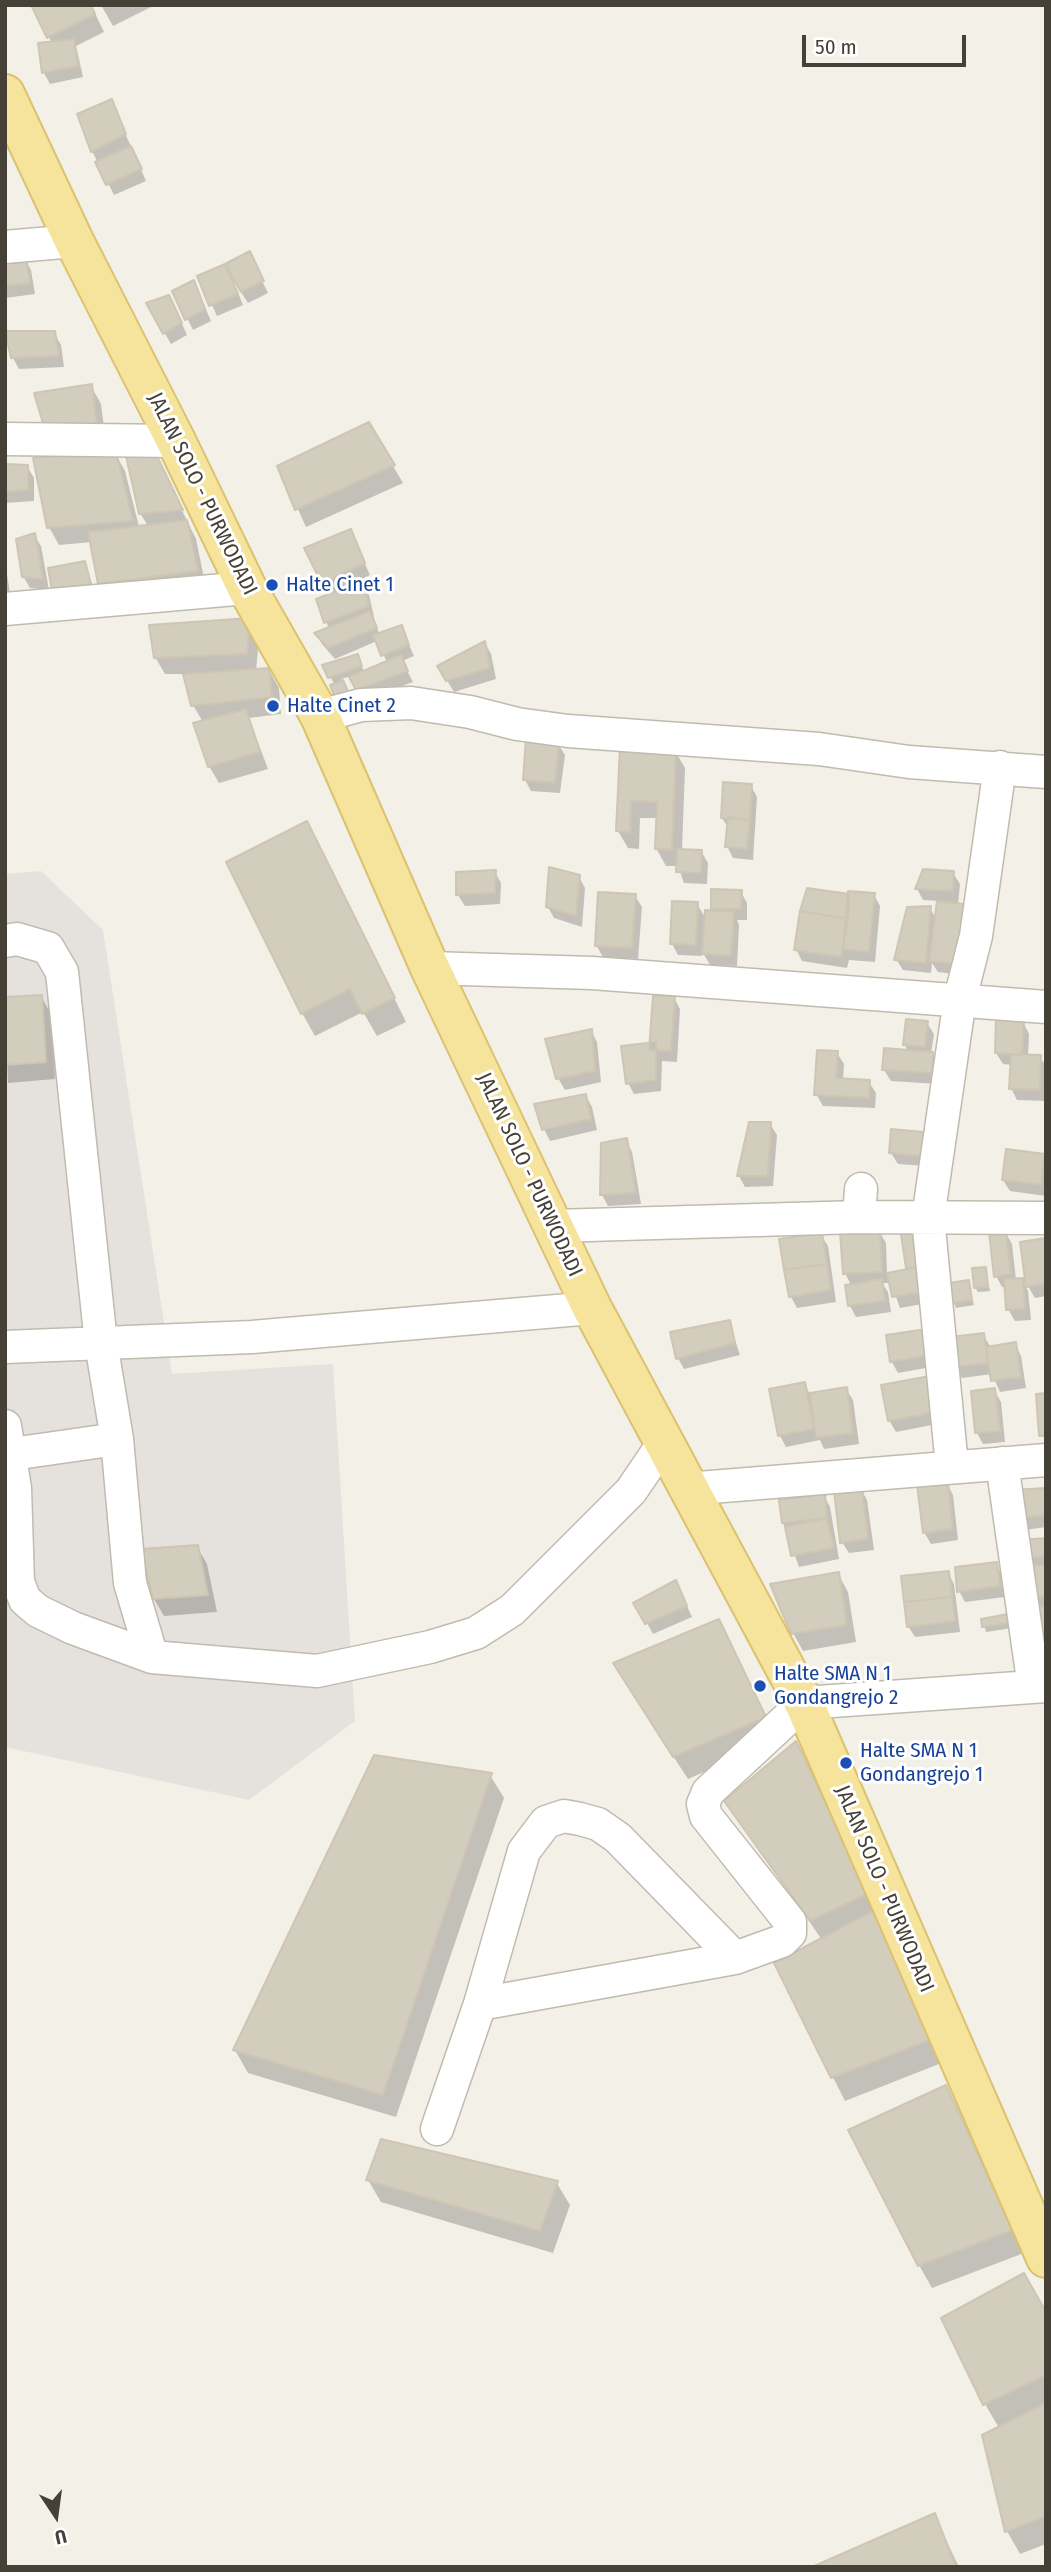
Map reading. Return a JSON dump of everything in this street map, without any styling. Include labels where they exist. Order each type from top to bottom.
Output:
[{"type":"main road","name":"JALAN SOLO - PURWODADI","points":[[5,94],[74,241],[176,440],[247,588],[320,716],[430,968],[592,1308],[686,1489],[804,1703],[1046,2258]]},
{"type":"street","points":[[5,247],[74,241]]},
{"type":"street","points":[[5,439],[176,440]]},
{"type":"street","points":[[5,609],[247,588]]},
{"type":"street","points":[[320,716],[361,705],[411,702],[470,712],[517,724],[568,731],[819,749],[909,762],[1046,772]]},
{"type":"street","points":[[952,1466],[928,1218],[960,999],[976,936],[1000,767]]},
{"type":"street","points":[[5,941],[17,939],[48,948],[62,971],[101,1343],[117,1439],[130,1583],[152,1657]]},
{"type":"street","points":[[430,968],[592,972],[1046,1007]]},
{"type":"street","points":[[554,1226],[860,1203],[928,1218],[1046,1218]]},
{"type":"street","points":[[5,1347],[252,1337],[592,1308]]},
{"type":"street","points":[[117,1439],[7,1445],[18,1582],[25,1600],[38,1611],[73,1629],[152,1657],[317,1671],[430,1647],[476,1633],[512,1609],[631,1491],[663,1444]]},
{"type":"street","points":[[686,1489],[1046,1460]]},
{"type":"street","points":[[480,2004],[735,1958],[782,1941],[790,1933],[790,1922],[706,1815],[703,1804],[708,1792],[804,1703],[1040,1686],[1002,1463]]},
{"type":"street","points":[[437,2129],[480,2004],[524,1851],[546,1822],[564,1816],[598,1824],[618,1838],[735,1958]]},
{"type":"shaded area","points":[[41,871],[103,930],[172,1374],[333,1364],[355,1721],[249,1800],[5,1747],[5,874]]},
{"type":"building","points":[[31,5],[91,5],[95,14],[47,38]]},
{"type":"building","points":[[74,39],[78,66],[42,73],[38,43]]},
{"type":"building","points":[[112,99],[126,134],[91,152],[77,114]]},
{"type":"building","points":[[131,146],[142,169],[106,185],[95,162]]},
{"type":"building","points":[[250,251],[264,281],[241,292],[225,264]]},
{"type":"building","points":[[26,257],[30,283],[5,286],[5,259]]},
{"type":"building","points":[[225,264],[238,294],[209,306],[197,276]]},
{"type":"building","points":[[194,280],[205,309],[185,320],[172,291]]},
{"type":"building","points":[[169,295],[182,323],[163,334],[146,303]]},
{"type":"building","points":[[5,331],[55,331],[59,356],[11,358]]},
{"type":"building","points":[[92,384],[97,425],[47,437],[34,393]]},
{"type":"building","points":[[369,422],[395,465],[295,510],[277,466]]},
{"type":"building","points":[[124,447],[154,450],[183,510],[139,514]]},
{"type":"building","points":[[116,452],[133,521],[47,528],[33,458]]},
{"type":"building","points":[[5,464],[28,465],[28,490],[5,492]]},
{"type":"building","points":[[187,520],[198,571],[98,584],[88,532]]},
{"type":"building","points":[[351,529],[365,563],[322,584],[304,548]]},
{"type":"building","points":[[35,533],[43,579],[22,577],[16,539]]},
{"type":"building","points":[[85,561],[91,584],[52,590],[48,568]]},
{"type":"building","points":[[363,581],[369,606],[324,623],[316,599]]},
{"type":"building","points":[[370,611],[377,628],[328,648],[314,633]]},
{"type":"building","points":[[250,618],[247,654],[154,658],[149,625]]},
{"type":"building","points":[[402,625],[409,645],[381,656],[373,635]]},
{"type":"building","points":[[485,641],[490,668],[446,681],[437,666]]},
{"type":"building","points":[[358,654],[362,666],[328,678],[322,665]]},
{"type":"building","points":[[401,655],[408,671],[356,690],[349,677]]},
{"type":"building","points":[[269,668],[272,697],[191,706],[183,674]]},
{"type":"building","points":[[343,680],[350,696],[336,701],[330,685]]},
{"type":"building","points":[[246,709],[260,752],[208,767],[193,723]]},
{"type":"building","points":[[526,738],[559,742],[555,783],[523,780]]},
{"type":"building","points":[[620,747],[676,749],[672,850],[655,849],[657,802],[631,801],[630,832],[616,831]]},
{"type":"building","points":[[723,782],[752,784],[750,820],[721,818]]},
{"type":"building","points":[[728,817],[750,820],[747,849],[725,847]]},
{"type":"building","points":[[307,821],[395,998],[362,1014],[350,989],[301,1014],[226,862]]},
{"type":"building","points":[[677,849],[702,850],[701,873],[676,872]]},
{"type":"building","points":[[549,867],[580,875],[576,916],[546,907]]},
{"type":"building","points":[[923,869],[954,871],[953,891],[915,889]]},
{"type":"building","points":[[496,870],[495,893],[456,895],[456,872]]},
{"type":"building","points":[[807,888],[849,894],[848,919],[800,911]]},
{"type":"building","points":[[711,889],[742,890],[741,909],[711,909]]},
{"type":"building","points":[[848,891],[875,893],[869,952],[843,949]]},
{"type":"building","points":[[598,892],[636,894],[632,948],[595,946]]},
{"type":"building","points":[[672,901],[698,902],[696,945],[670,944]]},
{"type":"building","points":[[937,901],[964,904],[957,964],[929,961]]},
{"type":"building","points":[[931,906],[926,963],[894,960],[907,907]]},
{"type":"building","points":[[705,910],[734,912],[731,956],[702,954]]},
{"type":"building","points":[[800,911],[848,919],[841,957],[794,950]]},
{"type":"building","points":[[42,995],[46,1062],[5,1065],[5,997]]},
{"type":"building","points":[[653,996],[675,996],[671,1051],[649,1050]]},
{"type":"building","points":[[906,1019],[928,1021],[925,1047],[903,1045]]},
{"type":"building","points":[[996,1019],[1024,1021],[1022,1055],[995,1053]]},
{"type":"building","points":[[592,1029],[595,1071],[556,1079],[545,1039]]},
{"type":"building","points":[[656,1042],[656,1080],[626,1084],[621,1046]]},
{"type":"building","points":[[884,1048],[933,1052],[932,1073],[882,1070]]},
{"type":"building","points":[[817,1050],[838,1051],[836,1078],[870,1080],[869,1098],[814,1095]]},
{"type":"building","points":[[1011,1054],[1041,1055],[1040,1090],[1009,1089]]},
{"type":"building","points":[[586,1094],[591,1119],[542,1130],[534,1104]]},
{"type":"building","points":[[749,1122],[771,1122],[768,1176],[737,1176]]},
{"type":"building","points":[[891,1129],[923,1132],[921,1156],[889,1153]]},
{"type":"building","points":[[627,1138],[636,1193],[600,1195],[601,1143]]},
{"type":"building","points":[[1006,1149],[1045,1154],[1041,1185],[1002,1180]]},
{"type":"building","points":[[922,1224],[923,1266],[906,1268],[900,1228]]},
{"type":"building","points":[[880,1230],[882,1272],[843,1274],[840,1232]]},
{"type":"building","points":[[1006,1231],[1011,1274],[994,1277],[989,1232]]},
{"type":"building","points":[[822,1233],[827,1264],[784,1270],[779,1239]]},
{"type":"building","points":[[1045,1238],[1046,1284],[1026,1287],[1020,1242]]},
{"type":"building","points":[[827,1264],[831,1290],[789,1297],[784,1270]]},
{"type":"building","points":[[923,1266],[928,1291],[892,1297],[887,1273]]},
{"type":"building","points":[[986,1267],[988,1287],[974,1288],[972,1268]]},
{"type":"building","points":[[1023,1278],[1025,1309],[1006,1310],[1004,1279]]},
{"type":"building","points":[[882,1279],[885,1301],[848,1306],[845,1285]]},
{"type":"building","points":[[969,1280],[972,1300],[952,1303],[949,1283]]},
{"type":"building","points":[[730,1320],[735,1343],[676,1359],[670,1332]]},
{"type":"building","points":[[927,1329],[931,1355],[890,1362],[886,1335]]},
{"type":"building","points":[[984,1333],[988,1363],[954,1367],[950,1337]]},
{"type":"building","points":[[1016,1342],[1021,1377],[991,1381],[986,1347]]},
{"type":"building","points":[[930,1376],[937,1412],[888,1421],[881,1385]]},
{"type":"building","points":[[805,1382],[814,1429],[778,1436],[769,1389]]},
{"type":"building","points":[[847,1387],[853,1433],[816,1438],[810,1393]]},
{"type":"building","points":[[995,1388],[1000,1431],[975,1433],[971,1391]]},
{"type":"building","points":[[1046,1393],[1046,1436],[1039,1436],[1036,1394]]},
{"type":"building","points":[[948,1482],[953,1529],[923,1533],[917,1485]]},
{"type":"building","points":[[862,1487],[868,1539],[840,1543],[834,1491]]},
{"type":"building","points":[[1046,1488],[1046,1515],[1017,1519],[1012,1490]]},
{"type":"building","points":[[825,1494],[827,1518],[782,1523],[779,1500]]},
{"type":"building","points":[[827,1518],[834,1548],[791,1556],[785,1527]]},
{"type":"building","points":[[1046,1538],[1046,1556],[1022,1558],[1021,1540]]},
{"type":"building","points":[[198,1545],[208,1595],[153,1599],[141,1549]]},
{"type":"building","points":[[997,1562],[1000,1586],[957,1592],[955,1567]]},
{"type":"building","points":[[1046,1565],[1046,1596],[1026,1600],[1026,1566]]},
{"type":"building","points":[[949,1571],[952,1597],[904,1602],[901,1576]]},
{"type":"building","points":[[839,1572],[847,1625],[791,1634],[770,1584]]},
{"type":"building","points":[[676,1580],[687,1606],[645,1624],[633,1603]]},
{"type":"building","points":[[952,1597],[955,1621],[907,1627],[904,1602]]},
{"type":"building","points":[[1046,1606],[1046,1633],[1030,1635],[1026,1609]]},
{"type":"building","points":[[1008,1614],[1010,1623],[982,1627],[981,1619]]},
{"type":"building","points":[[719,1619],[766,1717],[673,1757],[613,1663]]},
{"type":"building","points":[[796,1741],[869,1893],[810,1921],[724,1801]]},
{"type":"building","points":[[374,1755],[492,1773],[383,2095],[233,2050]]},
{"type":"building","points":[[875,1910],[933,2039],[831,2078],[774,1963]]},
{"type":"building","points":[[946,2085],[1013,2230],[918,2266],[848,2130]]},
{"type":"building","points":[[381,2139],[558,2181],[540,2231],[366,2180]]},
{"type":"building","points":[[1024,2273],[1046,2312],[1046,2375],[983,2405],[941,2318]]},
{"type":"building","points":[[1046,2403],[1046,2516],[1005,2532],[982,2435]]},
{"type":"building","points":[[935,2513],[956,2567],[812,2567]]},
{"type":"place","name":"Halte Cinet 1","points":[[272,585]]},
{"type":"place","name":"Halte Cinet 2","points":[[273,706]]},
{"type":"place","name":"Halte SMA N 1 Gondangrejo 2","points":[[760,1686]]},
{"type":"place","name":"Halte SMA N 1 Gondangrejo 1","points":[[846,1763]]}]
